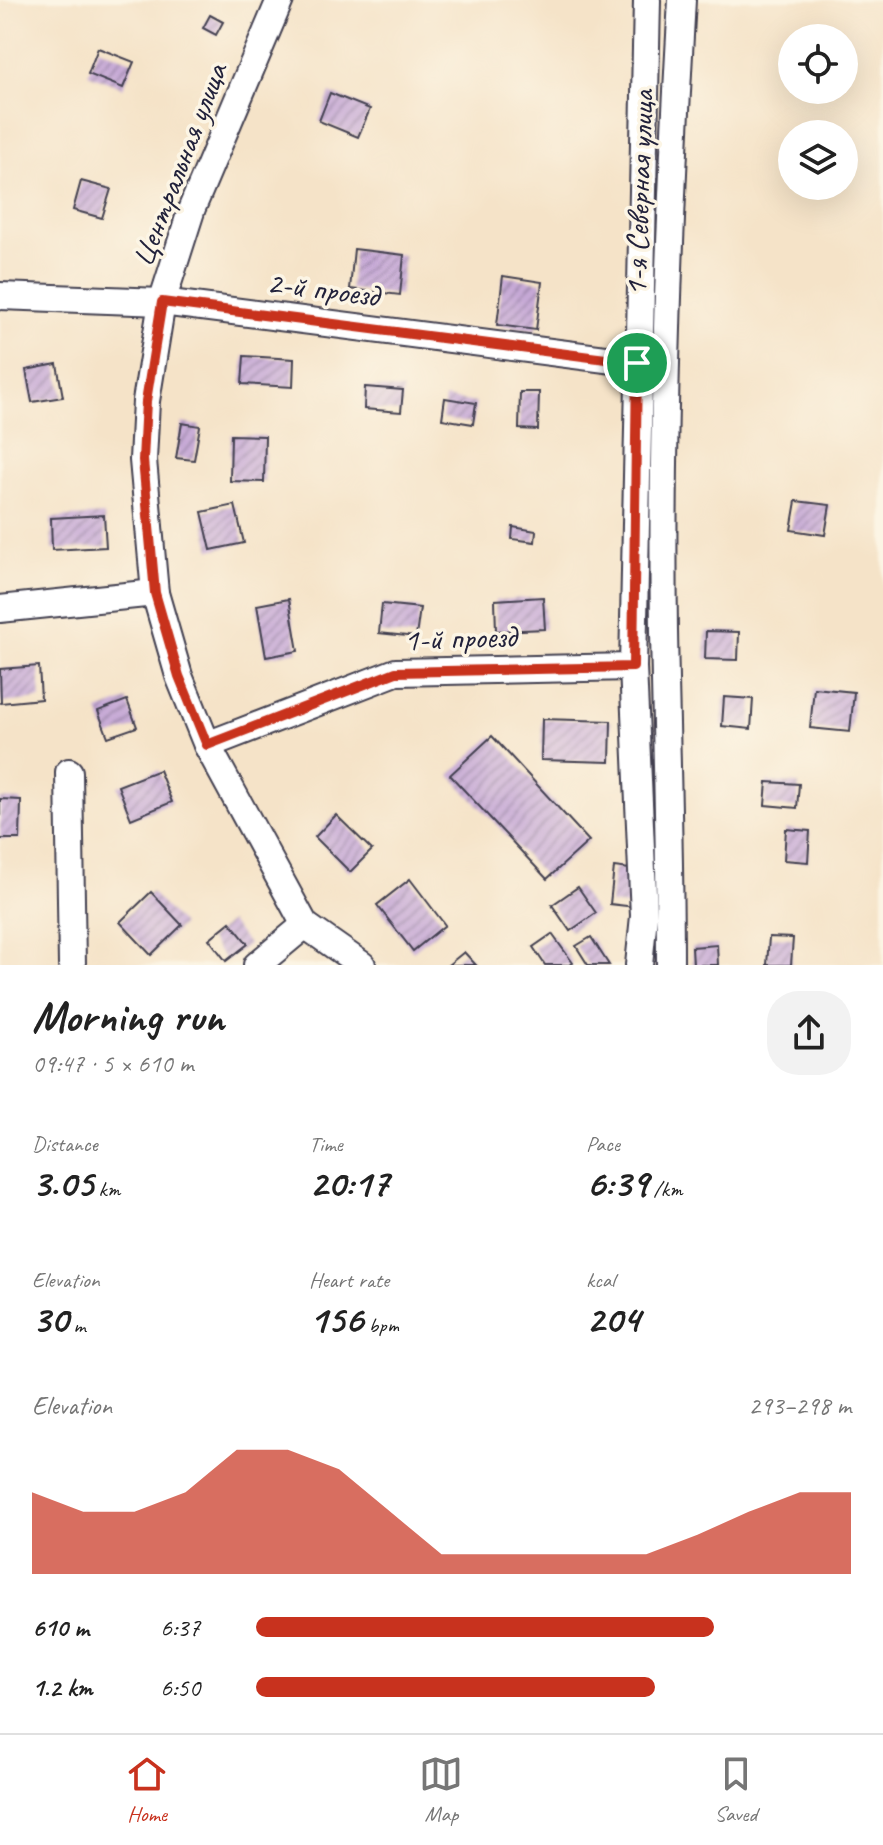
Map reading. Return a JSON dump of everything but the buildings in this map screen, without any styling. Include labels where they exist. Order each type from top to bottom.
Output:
[{"type":"street","name":"Центральная улица","points":[[280,0],[192,208],[162,302],[146,401],[143,460],[155,593],[179,676],[207,745],[305,925],[362,965]]},
{"type":"street","points":[[639,965],[644,916],[633,667],[647,0]]},
{"type":"street","name":"1-я Северная улица","points":[[670,965],[670,763],[664,631],[672,189],[682,0]]},
{"type":"street","name":"2-й проезд","points":[[0,296],[162,302],[637,363]]},
{"type":"street","points":[[0,609],[155,593]]},
{"type":"street","name":"1-й проезд","points":[[207,745],[396,672],[633,667]]},
{"type":"street","points":[[69,772],[72,965]]},
{"type":"street","points":[[257,965],[305,925]]},
{"type":"route","points":[[162,302],[637,363],[633,667],[396,672],[207,745],[179,676],[155,593],[143,460],[146,401],[162,302]]}]
